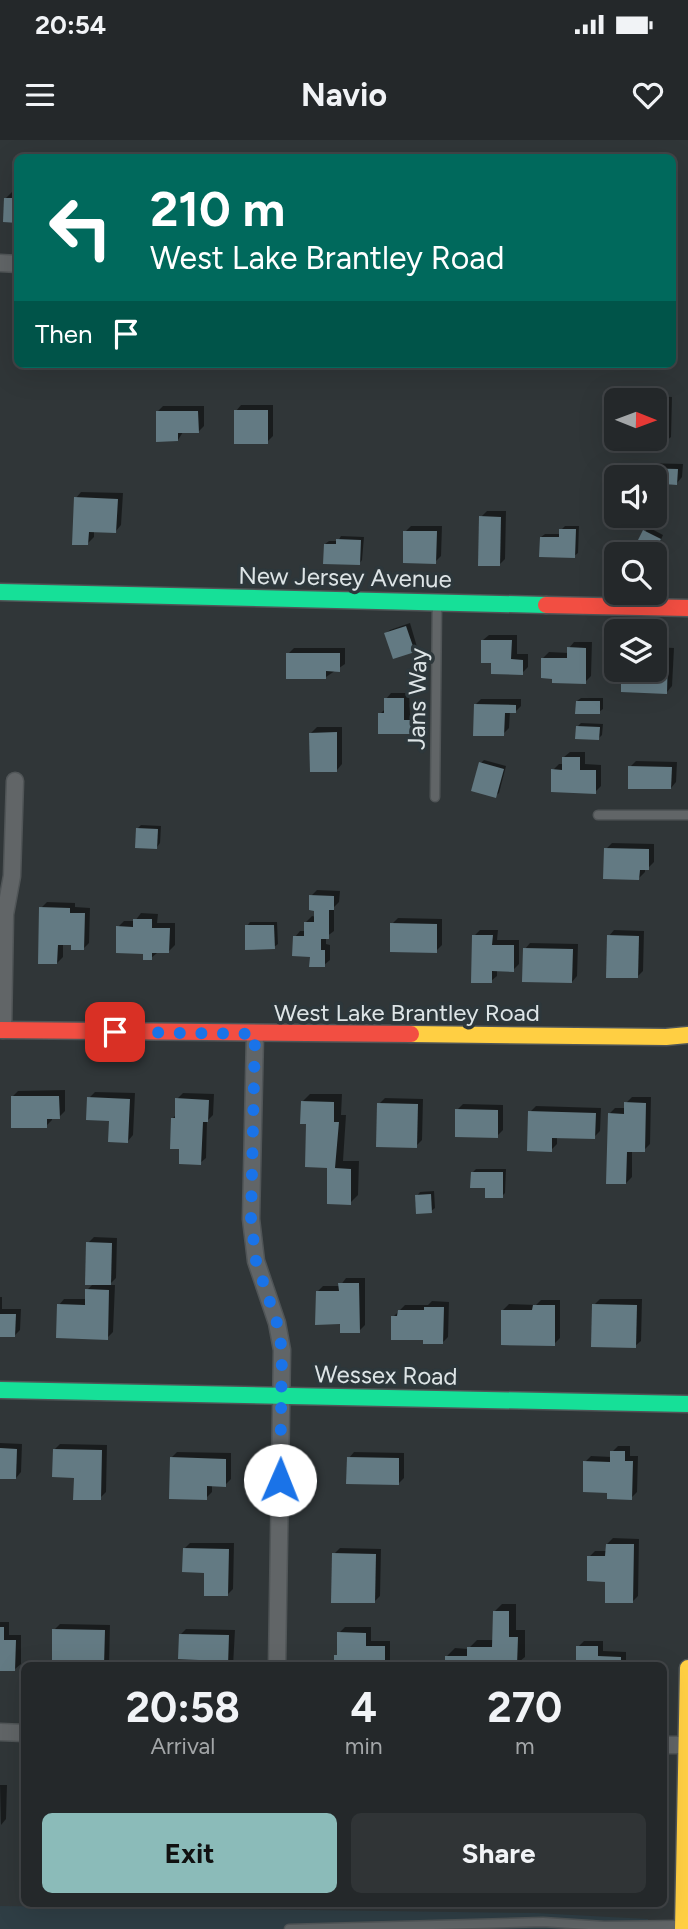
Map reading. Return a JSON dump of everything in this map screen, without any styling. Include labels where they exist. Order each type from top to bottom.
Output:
[{"type":"street","name":"New Jersey Avenue","points":[[0,592],[683,610],[688,608]]},
{"type":"street","points":[[2,1030],[5,914],[12,876],[15,781]]},
{"type":"street","name":"West Lake Brantley Road","points":[[2,1030],[667,1037],[688,1034]]},
{"type":"street","points":[[255,1034],[251,1219],[256,1261],[277,1323],[282,1350],[276,1662]]},
{"type":"street","name":"Wessex Road","points":[[0,1390],[688,1404]]},
{"type":"street","points":[[683,1927],[688,1668]]},
{"type":"street","points":[[0,1732],[21,1733]]},
{"type":"street","points":[[667,1745],[687,1745]]},
{"type":"lane","name":"Jans Way","points":[[435,797],[437,602]]},
{"type":"lane","points":[[598,815],[688,815]]},
{"type":"lane","points":[[289,1929],[543,1922],[683,1927]]},
{"type":"shaded area","points":[[0,1906],[535,1913],[648,1919],[648,1929],[0,1929]]},
{"type":"building","points":[[4,198],[14,198],[14,223],[3,222]]},
{"type":"building","points":[[234,410],[268,410],[268,444],[234,444]]},
{"type":"building","points":[[156,411],[198,411],[199,433],[178,433],[178,441],[156,442]]},
{"type":"building","points":[[667,469],[678,469],[677,485],[667,484]]},
{"type":"building","points":[[74,497],[118,499],[116,533],[89,532],[88,545],[72,545]]},
{"type":"building","points":[[479,516],[501,517],[500,566],[478,566]]},
{"type":"building","points":[[559,529],[576,529],[575,558],[539,557],[540,537],[559,537]]},
{"type":"building","points":[[643,530],[661,539],[660,542],[637,542]]},
{"type":"building","points":[[403,531],[437,531],[436,564],[403,563]]},
{"type":"building","points":[[336,539],[361,540],[360,565],[323,564],[324,544],[336,544]]},
{"type":"building","points":[[406,626],[415,652],[393,659],[384,633]]},
{"type":"building","points":[[481,640],[512,640],[511,659],[523,660],[523,675],[491,674],[491,663],[481,663]]},
{"type":"building","points":[[567,647],[586,648],[586,684],[552,683],[552,679],[541,678],[541,658],[567,658]]},
{"type":"building","points":[[286,653],[340,653],[340,672],[326,671],[326,679],[286,679]]},
{"type":"building","points":[[668,653],[667,694],[621,692],[621,682],[667,682]]},
{"type":"building","points":[[384,698],[404,698],[404,720],[417,720],[417,734],[378,734],[378,713],[384,713]]},
{"type":"building","points":[[576,701],[600,701],[600,714],[575,714]]},
{"type":"building","points":[[474,704],[516,705],[516,713],[505,713],[504,736],[473,736]]},
{"type":"building","points":[[576,726],[600,727],[599,740],[575,739]]},
{"type":"building","points":[[337,732],[337,772],[310,772],[309,733]]},
{"type":"building","points":[[562,757],[580,757],[580,770],[596,770],[596,794],[551,792],[551,769],[562,770]]},
{"type":"building","points":[[479,762],[504,769],[496,798],[471,791]]},
{"type":"building","points":[[628,766],[672,767],[671,789],[628,789]]},
{"type":"building","points":[[136,828],[158,829],[157,849],[135,848]]},
{"type":"building","points":[[604,848],[649,849],[649,870],[640,870],[639,880],[603,879]]},
{"type":"building","points":[[309,895],[334,896],[334,910],[329,910],[329,939],[321,939],[321,950],[325,950],[325,967],[309,967],[310,957],[292,956],[293,936],[304,936],[304,922],[314,922],[314,911],[309,910]]},
{"type":"building","points":[[39,907],[70,908],[70,913],[85,913],[84,950],[71,950],[71,945],[58,945],[57,964],[38,964]]},
{"type":"building","points":[[133,919],[152,919],[152,928],[170,928],[169,953],[152,953],[152,960],[143,960],[143,954],[116,953],[116,926],[133,927]]},
{"type":"building","points":[[390,923],[437,924],[437,953],[390,952]]},
{"type":"building","points":[[245,925],[274,925],[275,949],[245,950]]},
{"type":"building","points":[[472,935],[493,935],[492,945],[514,945],[514,972],[492,971],[492,983],[471,983]]},
{"type":"building","points":[[607,935],[639,936],[638,978],[606,978]]},
{"type":"building","points":[[523,948],[573,949],[572,983],[522,982]]},
{"type":"building","points":[[11,1096],[59,1096],[60,1119],[47,1119],[47,1128],[11,1128]]},
{"type":"building","points":[[87,1097],[130,1099],[128,1143],[108,1142],[109,1121],[86,1120]]},
{"type":"building","points":[[175,1098],[209,1100],[208,1122],[203,1122],[201,1165],[179,1164],[179,1149],[170,1149]]},
{"type":"building","points":[[301,1101],[334,1102],[334,1122],[339,1122],[335,1168],[351,1169],[351,1205],[327,1204],[327,1168],[305,1167],[306,1124],[300,1124]]},
{"type":"building","points":[[624,1102],[646,1103],[645,1152],[627,1152],[626,1184],[606,1184],[608,1113],[624,1114]]},
{"type":"building","points":[[377,1103],[418,1104],[417,1148],[376,1147]]},
{"type":"building","points":[[455,1109],[498,1110],[498,1138],[455,1137]]},
{"type":"building","points":[[528,1111],[596,1113],[595,1139],[552,1138],[552,1152],[527,1151]]},
{"type":"building","points":[[471,1172],[503,1172],[503,1198],[485,1198],[485,1188],[470,1188]]},
{"type":"building","points":[[431,1194],[432,1213],[416,1214],[415,1195]]},
{"type":"building","points":[[86,1242],[112,1243],[111,1285],[85,1285]]},
{"type":"building","points":[[338,1283],[359,1283],[360,1333],[340,1333],[340,1324],[315,1325],[316,1291],[339,1291]]},
{"type":"building","points":[[85,1289],[109,1290],[108,1340],[56,1338],[57,1304],[85,1305]]},
{"type":"building","points":[[592,1304],[637,1305],[636,1348],[591,1347]]},
{"type":"building","points":[[533,1305],[555,1305],[555,1346],[501,1345],[501,1310],[532,1310]]},
{"type":"building","points":[[424,1307],[444,1307],[443,1344],[423,1344],[423,1340],[391,1340],[391,1316],[397,1316],[398,1310],[424,1310]]},
{"type":"building","points":[[0,1314],[16,1314],[15,1337],[0,1337]]},
{"type":"building","points":[[0,1448],[17,1449],[16,1479],[0,1479]]},
{"type":"building","points":[[53,1449],[102,1450],[101,1500],[73,1500],[74,1478],[52,1477]]},
{"type":"building","points":[[610,1451],[625,1451],[625,1461],[633,1461],[632,1500],[607,1499],[607,1493],[583,1492],[583,1461],[610,1462]]},
{"type":"building","points":[[170,1457],[226,1459],[226,1487],[207,1486],[207,1500],[169,1499]]},
{"type":"building","points":[[347,1457],[399,1458],[399,1485],[346,1484]]},
{"type":"building","points":[[606,1544],[634,1544],[633,1603],[605,1603],[605,1582],[587,1581],[587,1556],[605,1556]]},
{"type":"building","points":[[183,1548],[229,1549],[228,1596],[204,1596],[204,1573],[182,1572]]},
{"type":"building","points":[[332,1553],[376,1554],[375,1603],[331,1603]]},
{"type":"building","points":[[493,1611],[509,1611],[509,1637],[518,1637],[517,1662],[445,1662],[445,1656],[467,1656],[467,1647],[492,1647]]},
{"type":"building","points":[[0,1627],[4,1627],[4,1640],[16,1640],[15,1671],[0,1671]]},
{"type":"building","points":[[52,1629],[105,1630],[104,1662],[52,1662]]},
{"type":"building","points":[[337,1632],[366,1633],[366,1646],[385,1646],[385,1662],[334,1662],[334,1655],[337,1655]]},
{"type":"building","points":[[179,1634],[229,1635],[228,1662],[178,1659]]},
{"type":"building","points":[[576,1646],[598,1646],[598,1656],[621,1657],[621,1662],[576,1662]]},
{"type":"traffic: fast","points":[[0,592],[546,605]]},
{"type":"traffic: fast","points":[[0,1390],[688,1404]]},
{"type":"traffic: slow","points":[[411,1034],[688,1035]]},
{"type":"traffic: slow","points":[[683,1929],[688,1668]]},
{"type":"traffic: jam","points":[[546,605],[688,608]]},
{"type":"traffic: jam","points":[[0,1030],[411,1034]]},
{"type":"route","points":[[115,1032],[255,1034],[251,1219],[256,1261],[277,1323],[282,1350],[280,1480]]}]
